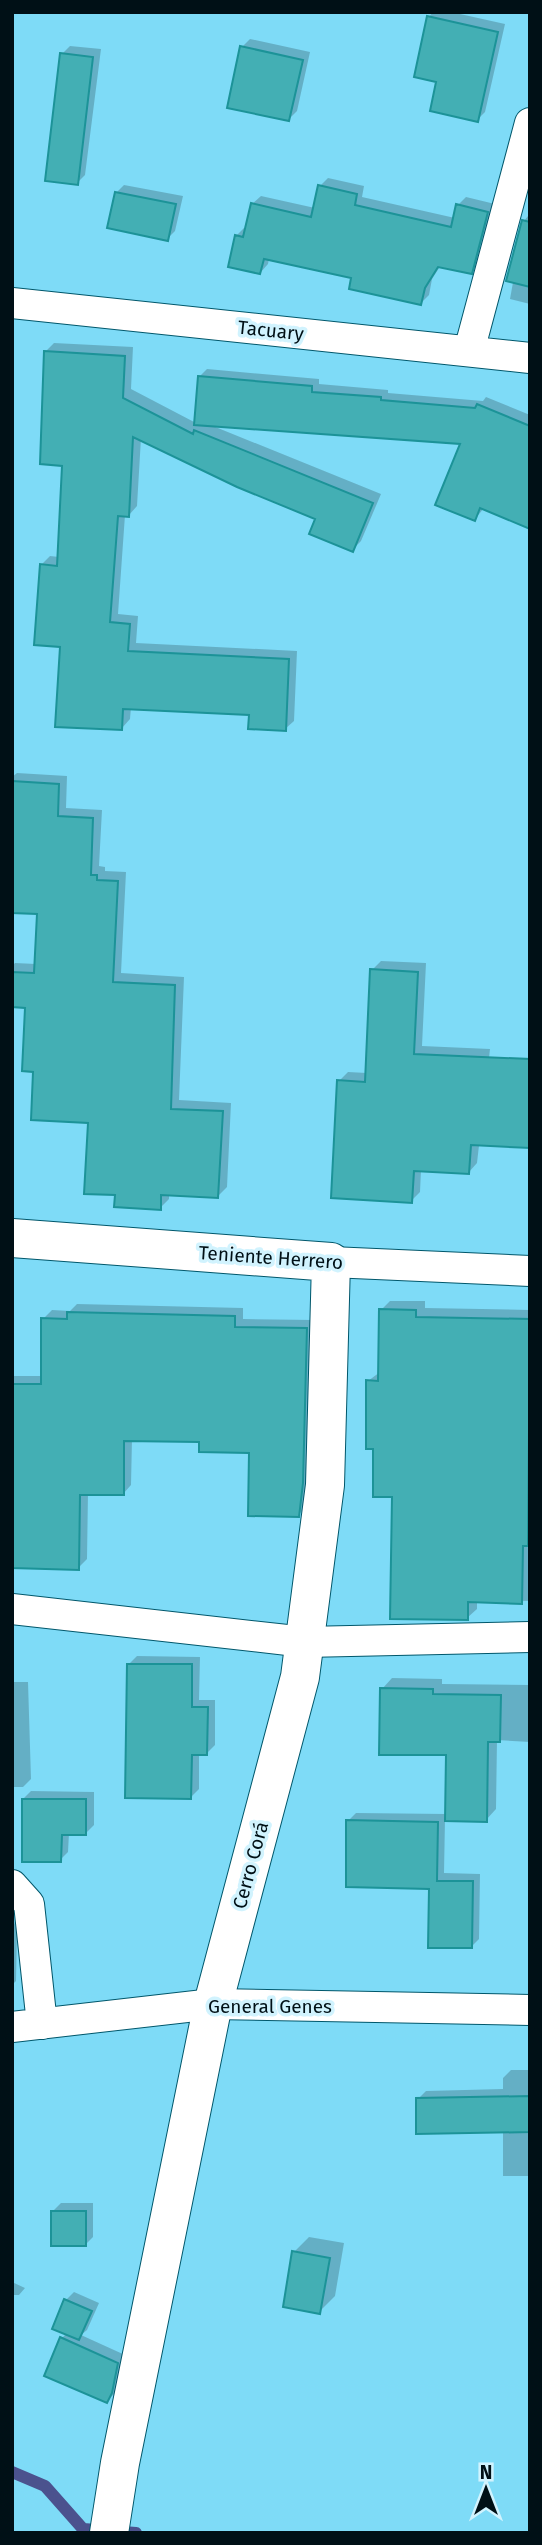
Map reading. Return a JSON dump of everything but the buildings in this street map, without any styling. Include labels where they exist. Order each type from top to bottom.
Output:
[{"type":"main road","name":"Teniente Herrero","points":[[12,1238],[331,1262]]},
{"type":"main road","name":"Cerro Corá","points":[[109,2533],[120,2463],[213,2004],[300,1677],[325,1485],[331,1262]]},
{"type":"street","points":[[469,351],[530,123]]},
{"type":"street","name":"Tacuary","points":[[12,303],[530,358]]},
{"type":"street","name":"Teniente Herrero","points":[[331,1262],[530,1271]]},
{"type":"street","points":[[12,1608],[305,1642],[530,1637]]},
{"type":"street","points":[[12,1885],[29,1903],[42,2024]]},
{"type":"street","name":"General Genes","points":[[12,2027],[213,2004],[530,2010]]},
{"type":"waterway","points":[[12,2472],[45,2486],[83,2529],[136,2533]]}]
